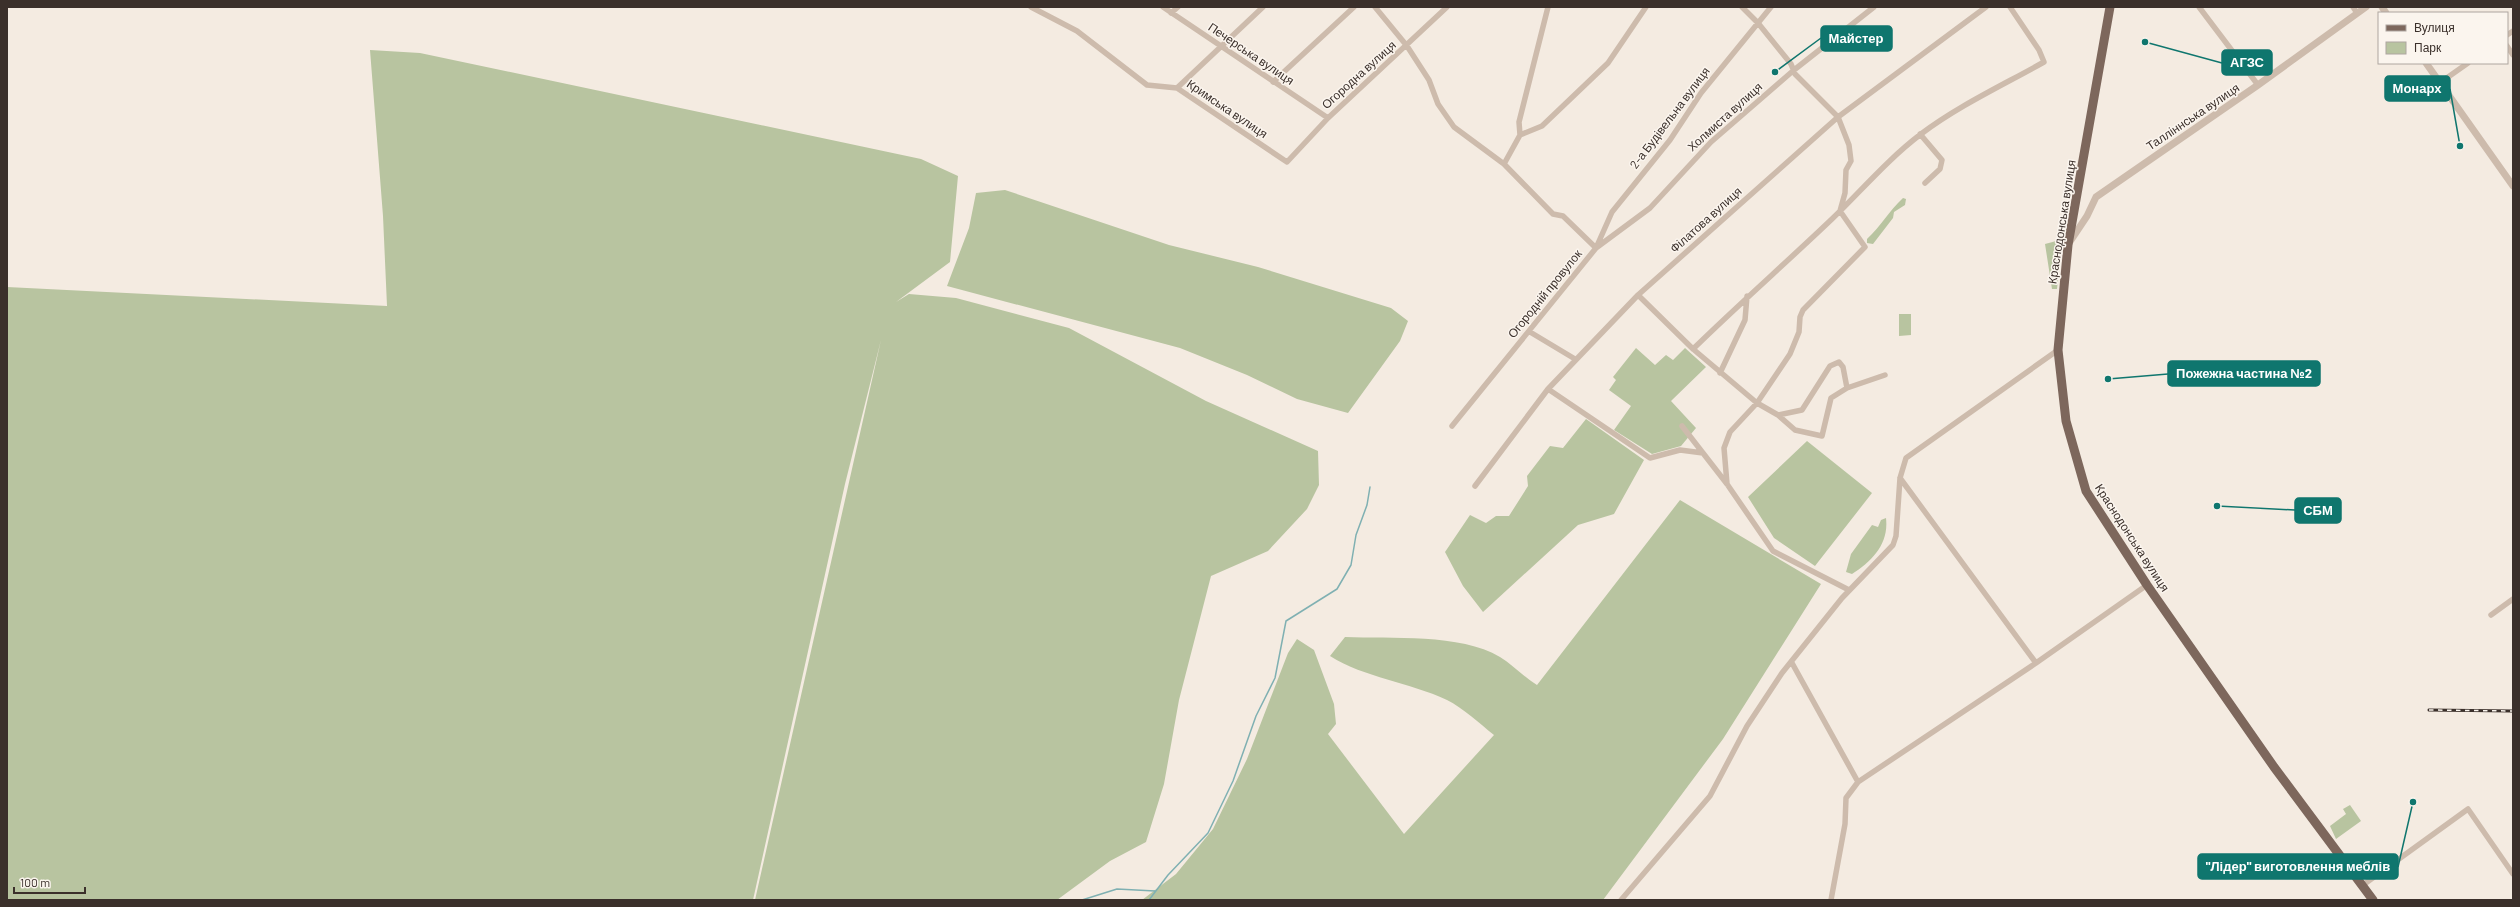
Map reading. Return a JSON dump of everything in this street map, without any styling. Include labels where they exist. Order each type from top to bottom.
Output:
[{"type":"main road","name":"Краснодонська вулиця","points":[[2110,7],[2068,245],[2058,350],[2066,422],[2086,491],[2147,585],[2274,767],[2373,900]]},
{"type":"street","name":"Кримська вулиця","points":[[1031,7],[1077,31],[1148,84],[1177,88],[1287,162]]},
{"type":"street","name":"Печерська вулиця","points":[[1163,7],[1328,118]]},
{"type":"street","points":[[1172,13],[1178,7]]},
{"type":"street","points":[[1177,88],[1263,7]]},
{"type":"street","points":[[1273,82],[1354,7]]},
{"type":"street","name":"Огородній провулок","points":[[1375,7],[1407,46],[1430,80],[1438,104],[1454,127],[1504,164],[1553,214],[1564,216],[1596,248],[1530,332],[1452,426]]},
{"type":"street","name":"Огородна вулиця","points":[[1287,162],[1328,118],[1407,46],[1447,7]]},
{"type":"street","points":[[1504,164],[1520,135],[1519,122],[1548,7]]},
{"type":"street","points":[[1520,135],[1542,126],[1608,64],[1646,7]]},
{"type":"street","points":[[1742,7],[1758,23],[1794,70],[1838,116],[1849,145],[1851,160],[1846,170],[1845,193],[1840,211]]},
{"type":"street","name":"2-а Будівельна вулиця","points":[[1596,248],[1612,212],[1670,140],[1701,93],[1771,7]]},
{"type":"street","name":"Холмиста вулиця","points":[[1596,248],[1650,208],[1711,142],[1794,70],[1874,7]]},
{"type":"street","name":"Філатова вулиця","points":[[1475,486],[1548,389],[1575,359],[1638,295],[1838,116],[1986,7]]},
{"type":"street","points":[[1693,349],[1747,296],[1778,270],[1840,211],[1869,179],[1920,134],[2044,62],[2039,50],[2010,7]]},
{"type":"street","points":[[2199,7],[2258,85]]},
{"type":"street","name":"Талліннська вулиця","points":[[2068,245],[2088,216],[2096,197],[2258,85],[2355,10],[2366,7]]},
{"type":"street","points":[[2427,64],[2441,82],[2513,186]]},
{"type":"street","points":[[2441,82],[2467,64]]},
{"type":"street","points":[[1920,134],[1942,160],[1940,169],[1925,183]]},
{"type":"street","points":[[1727,484],[1724,448],[1730,432],[1757,403],[1790,354],[1799,332],[1800,317],[1803,310],[1865,247],[1840,211]]},
{"type":"street","points":[[1638,295],[1693,349],[1720,373],[1757,403],[1778,415],[1795,430],[1822,436],[1831,398],[1847,388],[1885,375]]},
{"type":"street","points":[[1720,373],[1744,320],[1747,296]]},
{"type":"street","points":[[1530,332],[1575,359]]},
{"type":"street","points":[[1621,900],[1710,796],[1747,726],[1782,674],[1849,590],[1893,545],[1896,536],[1900,478],[1906,458],[2058,350]]},
{"type":"street","points":[[1778,415],[1802,410],[1830,366],[1839,362],[1843,367],[1847,388]]},
{"type":"street","points":[[1548,389],[1650,458],[1680,450],[1703,453]]},
{"type":"street","points":[[1682,426],[1727,484],[1773,551],[1849,590]]},
{"type":"street","points":[[1900,478],[2036,663]]},
{"type":"street","points":[[1831,900],[1845,824],[1846,798],[1858,782],[2036,663],[2147,585]]},
{"type":"street","points":[[2491,615],[2513,599]]},
{"type":"street","points":[[1792,663],[1858,782]]},
{"type":"street","points":[[2363,886],[2468,809],[2513,874]]},
{"type":"green space","points":[[370,50],[420,53],[921,159],[958,176],[950,262],[896,302],[909,294],[956,298],[1069,328],[1206,401],[1318,451],[1319,485],[1307,509],[1268,551],[1211,576],[1179,700],[1164,784],[1146,842],[1110,861],[1057,900],[755,900],[881,340],[845,484],[753,900],[7,900],[7,287],[387,306],[383,216]]},
{"type":"green space","points":[[1005,190],[1169,245],[1258,267],[1391,308],[1408,321],[1400,341],[1348,413],[1297,399],[1247,375],[1180,348],[947,286],[969,228],[976,193]]},
{"type":"green space","points":[[1903,198],[1906,199],[1905,205],[1894,212],[1893,218],[1873,244],[1867,243],[1867,239]]},
{"type":"green space","points":[[2060,240],[2062,245],[2057,289],[2052,289],[2045,244]]},
{"type":"green space","points":[[1899,314],[1911,314],[1911,335],[1899,336]]},
{"type":"green space","points":[[1636,348],[1655,365],[1666,355],[1673,360],[1685,348],[1706,367],[1671,401],[1696,428],[1681,446],[1652,454],[1614,430],[1631,406],[1609,390],[1616,380],[1613,377]]},
{"type":"green space","points":[[1586,419],[1644,460],[1614,514],[1578,525],[1483,612],[1463,586],[1445,552],[1470,515],[1486,523],[1496,516],[1509,516],[1528,486],[1527,476],[1550,446],[1563,448]]},
{"type":"green space","points":[[1807,441],[1872,493],[1815,566],[1774,538],[1748,497]]},
{"type":"green space","points":[[1680,500],[1821,584],[1723,739],[1603,900],[1142,900],[1176,874],[1213,829],[1247,759],[1288,653],[1297,639],[1314,650],[1334,704],[1336,724],[1328,734],[1404,834],[1494,735],[1465,711],[1447,700],[1358,670],[1330,656],[1345,637],[1425,639],[1465,644],[1484,649],[1500,657],[1537,685]]},
{"type":"green space","points":[[1886,518],[1885,536],[1878,551],[1852,574],[1846,572],[1851,554],[1872,525],[1878,527],[1881,520]]},
{"type":"green space","points":[[2350,805],[2361,821],[2336,839],[2330,826],[2346,814],[2343,809]]},
{"type":"waterway","points":[[1149,900],[1168,875],[1208,833],[1233,781],[1256,716],[1275,678],[1286,621],[1337,589],[1351,565],[1356,535],[1367,505],[1370,487]]},
{"type":"waterway","points":[[1082,900],[1117,889],[1155,891]]},
{"type":"railway","points":[[2429,710],[2513,711]]},
{"type":"place","name":"АГЗС","points":[[2145,42]]},
{"type":"place","name":"Майстер","points":[[1775,72]]},
{"type":"place","name":"Монарх","points":[[2460,146]]},
{"type":"place","name":"Пожежна частина №2","points":[[2108,379]]},
{"type":"place","name":"СБМ","points":[[2217,506]]},
{"type":"place","name":"\"Лідер\" виготовлення меблів","points":[[2413,802]]}]
